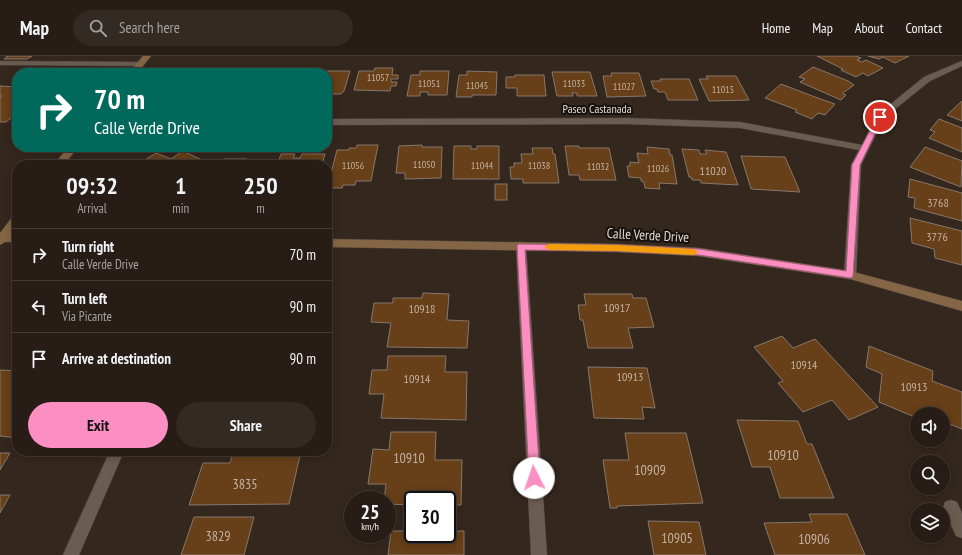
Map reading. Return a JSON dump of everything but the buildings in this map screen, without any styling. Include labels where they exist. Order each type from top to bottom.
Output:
[{"type":"main road","points":[[137,68],[147,56]]},
{"type":"main road","points":[[63,160],[69,152]]},
{"type":"main road","points":[[1,240],[12,226]]},
{"type":"main road","points":[[1,240],[12,239]]},
{"type":"main road","name":"Calle Verde Drive","points":[[332,243],[617,248],[699,252],[850,275],[962,306]]},
{"type":"street","points":[[0,63],[141,64]]},
{"type":"street","points":[[850,275],[856,165],[880,117],[927,79],[962,63]]},
{"type":"street","name":"Paseo Castanada","points":[[332,122],[626,121],[740,125],[864,148]]},
{"type":"street","points":[[521,246],[539,555]]},
{"type":"street","points":[[71,555],[115,456]]},
{"type":"street","points":[[951,508],[962,530]]},
{"type":"slow traffic","points":[[549,247],[617,248],[694,252]]},
{"type":"route","points":[[534,478],[522,290],[521,246],[617,248],[699,252],[850,275],[856,165],[880,117]]}]
